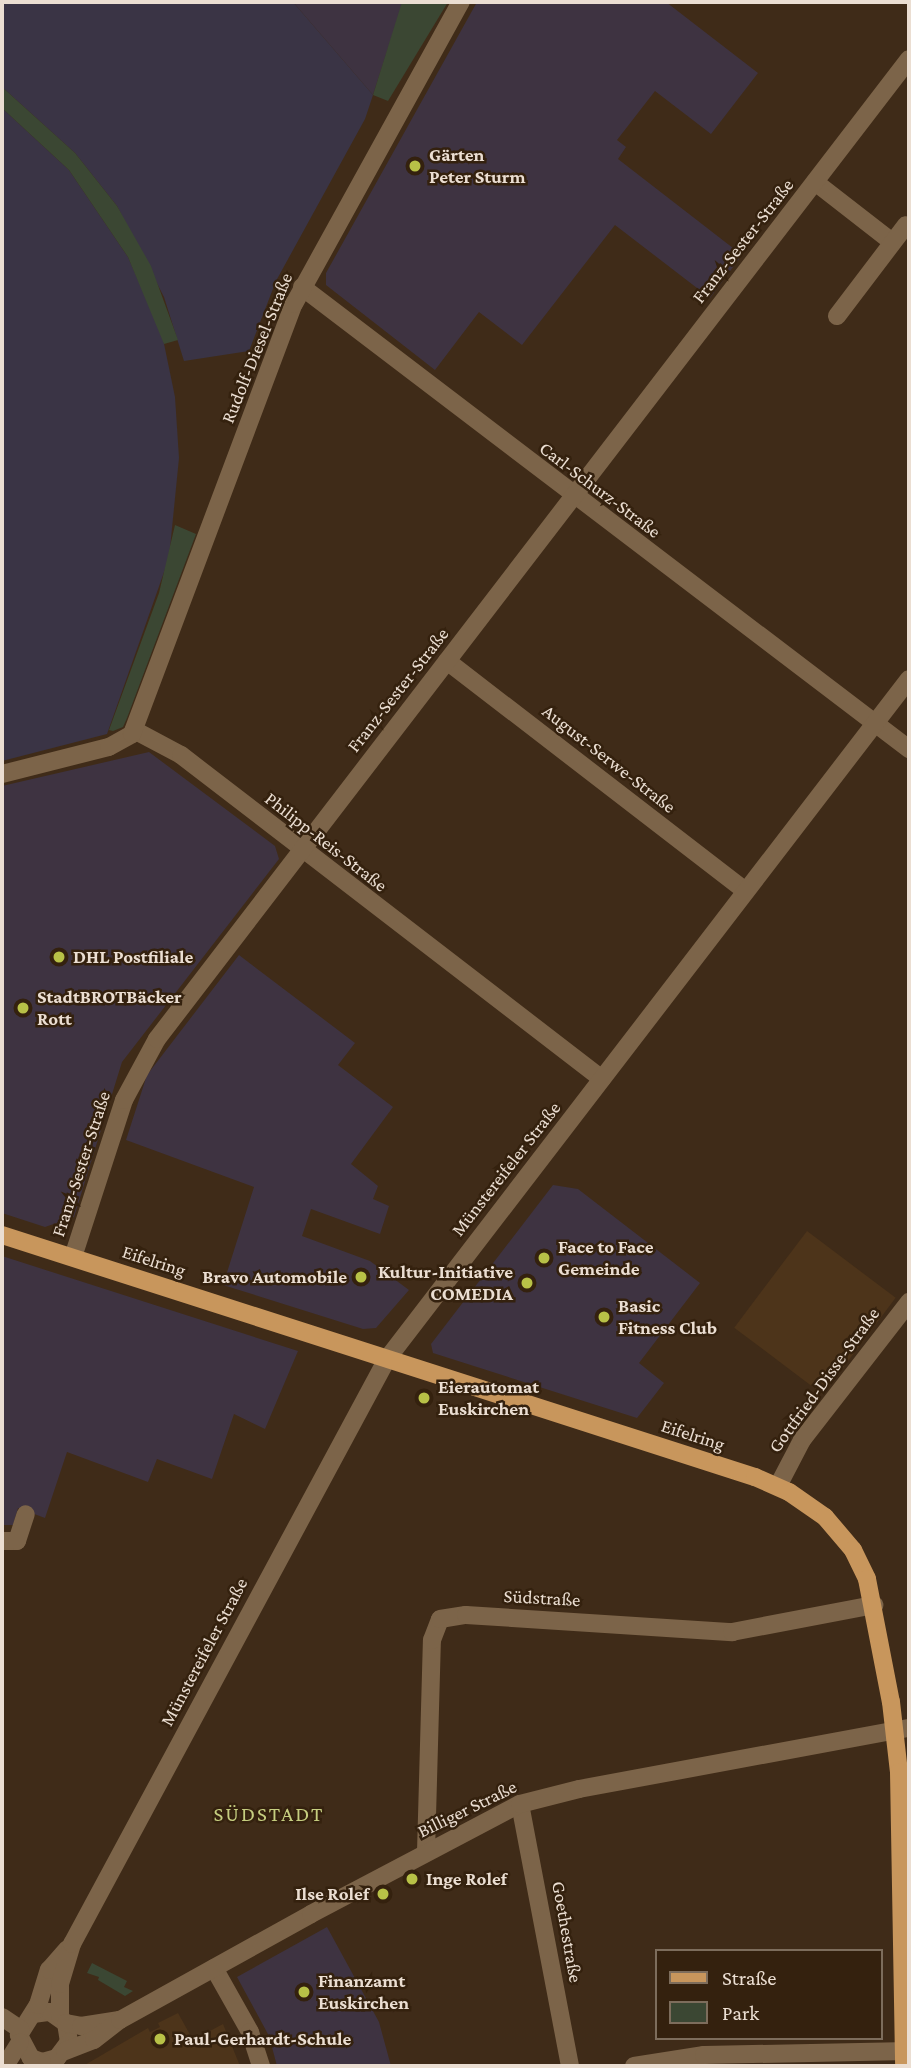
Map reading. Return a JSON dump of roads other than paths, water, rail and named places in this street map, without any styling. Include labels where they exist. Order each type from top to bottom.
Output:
[{"type":"main road","name":"Eifelring","points":[[2,1235],[778,1486],[810,1505],[843,1536],[863,1569],[874,1605],[902,1729],[906,2056]]},
{"type":"street","name":"Rudolf-Diesel-Straße","points":[[134,730],[302,287],[461,2]]},
{"type":"street","name":"Franz-Sester-Straße","points":[[73,1257],[137,1070],[302,850],[909,59]]},
{"type":"street","name":"Franz-Sester-Straße","points":[[815,182],[892,242]]},
{"type":"street","points":[[837,316],[906,225]]},
{"type":"street","name":"Carl-Schurz-Straße","points":[[302,287],[573,496],[909,749]]},
{"type":"street","name":"August-Serwe-Straße","points":[[447,661],[746,891]]},
{"type":"street","name":"Münstereifeler Straße","points":[[63,2020],[60,1984],[72,1944],[387,1359],[909,678]]},
{"type":"street","points":[[2,774],[109,747],[134,730]]},
{"type":"street","name":"Philipp-Reis-Straße","points":[[134,730],[181,755],[602,1079]]},
{"type":"street","name":"Gottfried-Disse-Straße","points":[[778,1486],[802,1440],[909,1301]]},
{"type":"street","points":[[2,1541],[17,1541],[26,1514]]},
{"type":"street","name":"Südstraße","points":[[426,1852],[432,1640],[440,1619],[466,1615],[732,1632],[874,1605]]},
{"type":"street","name":"Billiger Straße","points":[[65,2051],[94,2040],[120,2020],[426,1852],[520,1804],[902,1729]]},
{"type":"street","name":"Goethestraße","points":[[520,1804],[570,2066]]},
{"type":"street","name":"Münstereifeler Straße","points":[[33,2014],[50,1970],[72,1944]]},
{"type":"street","points":[[214,1968],[250,2032],[261,2066]]},
{"type":"street","points":[[2,2017],[20,2035],[27,2055],[34,2064],[52,2060],[65,2051],[70,2035],[63,2020],[49,2011],[33,2014],[20,2035],[5,2066]]},
{"type":"street","name":"Billiger Straße","points":[[63,2020],[88,2026],[120,2020]]},
{"type":"street","points":[[634,2066],[704,2055],[906,2056]]},
{"type":"place","name":"Gärten Peter Sturm","points":[[415,166]]},
{"type":"place","name":"DHL Postfiliale","points":[[59,957]]},
{"type":"place","name":"StadtBROTBäcker Rott","points":[[23,1008]]},
{"type":"place","name":"Face to Face Gemeinde","points":[[544,1258]]},
{"type":"place","name":"Bravo Automobile","points":[[361,1277]]},
{"type":"place","name":"Kultur-Initiative COMEDIA","points":[[527,1283]]},
{"type":"place","name":"Basic Fitness Club","points":[[604,1317]]},
{"type":"place","name":"Eierautomat Euskirchen","points":[[424,1398]]},
{"type":"place","name":"Inge Rolef","points":[[412,1879]]},
{"type":"place","name":"Ilse Rolef","points":[[383,1894]]},
{"type":"place","name":"Finanzamt Euskirchen","points":[[304,1992]]},
{"type":"place","name":"Paul-Gerhardt-Schule","points":[[160,2039]]},
{"type":"district","name":"SÜDSTADT","points":[[269,1814]]}]
